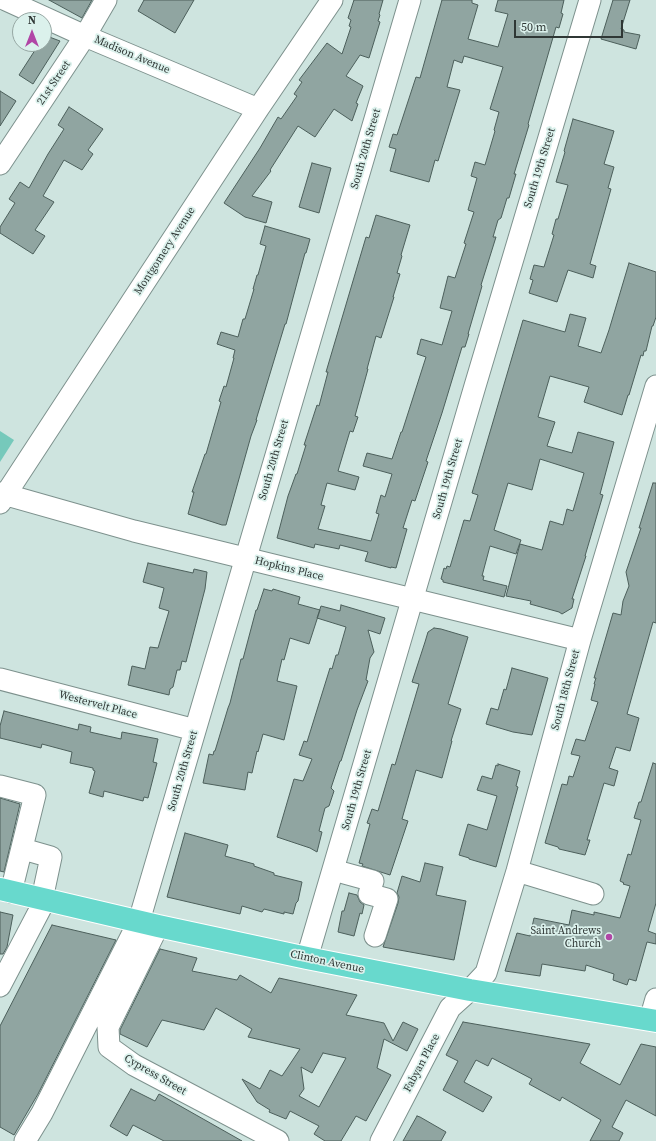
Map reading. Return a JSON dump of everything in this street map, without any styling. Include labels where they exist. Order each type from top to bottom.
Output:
[{"type":"main road","name":"Clinton Avenue","points":[[6,890],[307,958],[470,990],[654,1013]]},
{"type":"street","name":"Madison Avenue","points":[[6,0],[85,36],[258,109]]},
{"type":"street","name":"21st Street","points":[[0,164],[85,36],[106,0]]},
{"type":"street","name":"Montgomery Avenue","points":[[2,497],[258,109],[332,0]]},
{"type":"street","name":"South 20th Street","points":[[149,923],[195,730],[410,0]]},
{"type":"street","name":"South 19th Street","points":[[307,958],[590,0]]},
{"type":"street","name":"South 18th Street","points":[[470,990],[486,973],[517,871],[580,640],[656,386]]},
{"type":"street","name":"Hopkins Place","points":[[2,497],[134,531],[580,640]]},
{"type":"street","name":"Westervelt Place","points":[[0,679],[195,730]]},
{"type":"street","points":[[0,786],[35,795],[22,849],[6,890]]},
{"type":"street","points":[[0,986],[44,899],[51,857],[22,849]]},
{"type":"street","points":[[333,870],[373,881],[369,894],[387,899],[375,936]]},
{"type":"street","points":[[517,871],[593,894]]},
{"type":"street","points":[[25,1141],[149,923]]},
{"type":"street","name":"Cypress Street","points":[[149,923],[108,1027],[109,1047],[134,1065],[278,1141]]},
{"type":"street","name":"Fabyan Place","points":[[381,1141],[450,1008],[470,990]]},
{"type":"green space","points":[[0,431],[14,440],[0,462]]},
{"type":"building","points":[[49,0],[92,0],[82,18]]},
{"type":"building","points":[[144,0],[194,0],[175,33],[138,11]]},
{"type":"building","points":[[354,0],[383,0],[378,21],[380,22],[369,58],[360,55],[346,76],[363,86],[356,103],[358,104],[352,121],[334,109],[315,137],[298,126],[270,170],[271,171],[252,196],[272,202],[266,223],[245,217],[224,203],[260,148],[278,117],[281,119],[297,96],[294,94],[302,82],[299,80],[327,43],[342,54],[351,27],[349,26],[351,20],[348,18]]},
{"type":"building","points":[[442,0],[472,0],[472,3],[478,5],[468,39],[498,47],[508,14],[495,11],[498,0],[564,0],[561,13],[563,14],[559,28],[556,27],[514,174],[516,174],[509,198],[507,198],[493,237],[496,237],[481,285],[482,286],[469,334],[465,347],[462,347],[415,501],[412,500],[403,528],[407,529],[396,568],[391,568],[365,561],[368,552],[340,545],[339,549],[315,544],[314,548],[277,538],[288,496],[306,445],[304,445],[317,405],[319,406],[328,372],[326,372],[366,237],[369,238],[376,215],[410,225],[397,273],[400,274],[394,297],[381,338],[376,336],[355,416],[358,417],[353,432],[350,431],[338,471],[359,477],[355,490],[327,483],[321,505],[325,506],[318,529],[371,541],[379,514],[376,513],[381,495],[385,497],[392,474],[363,466],[367,453],[392,459],[426,357],[417,354],[421,339],[442,345],[452,311],[440,308],[448,276],[455,278],[466,244],[464,243],[474,212],[468,210],[477,178],[471,176],[475,162],[485,165],[495,131],[499,112],[490,109],[503,67],[464,56],[462,63],[454,60],[447,87],[460,90],[438,161],[435,160],[429,182],[390,171],[396,149],[389,147],[393,134],[397,135],[416,77],[420,78]]},
{"type":"building","points":[[613,0],[630,0],[621,29],[624,30],[624,32],[640,35],[636,49],[601,39]]},
{"type":"building","points":[[52,38],[60,41],[33,84],[19,75],[34,52],[52,52]]},
{"type":"building","points":[[0,91],[16,101],[0,126]]},
{"type":"building","points":[[69,107],[103,129],[88,150],[93,154],[82,170],[64,160],[43,196],[54,202],[35,230],[45,236],[33,254],[0,233],[0,227],[15,203],[9,199],[20,182],[29,188],[64,129],[58,125]]},
{"type":"building","points":[[573,119],[614,131],[604,164],[614,167],[608,188],[611,189],[590,264],[596,266],[593,278],[568,270],[557,302],[529,293],[533,280],[530,279],[534,265],[544,267],[554,235],[552,234],[556,219],[558,219],[568,185],[556,182]]},
{"type":"building","points":[[312,163],[331,168],[319,213],[299,207]]},
{"type":"building","points":[[265,226],[310,239],[226,525],[222,525],[188,514],[194,492],[192,492],[206,454],[221,402],[219,401],[224,386],[226,387],[234,358],[235,350],[217,344],[221,332],[238,337],[243,319],[245,319],[266,246],[260,244]]},
{"type":"building","points":[[629,263],[656,272],[656,317],[652,326],[646,351],[644,351],[643,356],[641,355],[622,415],[584,402],[589,387],[550,376],[538,417],[555,422],[547,446],[572,453],[578,432],[614,442],[600,494],[603,495],[572,599],[574,599],[572,608],[562,614],[530,604],[531,601],[506,596],[520,544],[542,550],[550,521],[563,525],[567,509],[573,511],[584,473],[540,459],[532,490],[508,483],[494,530],[521,540],[516,554],[490,546],[482,576],[484,576],[483,580],[507,586],[504,597],[443,582],[441,579],[444,568],[446,569],[447,566],[450,567],[464,520],[470,521],[478,495],[472,493],[523,320],[565,332],[570,314],[586,318],[578,346],[601,353]]},
{"type":"building","points":[[653,483],[656,483],[656,623],[653,622],[627,714],[639,718],[630,751],[616,747],[609,768],[618,771],[614,786],[604,783],[587,840],[590,840],[585,855],[559,849],[558,847],[545,843],[562,784],[567,785],[569,776],[573,777],[580,756],[571,754],[576,739],[585,741],[598,702],[591,700],[596,678],[594,678],[613,613],[621,615],[623,601],[629,586],[626,572],[641,528],[639,528]]},
{"type":"building","points":[[148,563],[193,573],[194,569],[207,572],[205,589],[186,662],[182,661],[180,670],[177,670],[173,687],[170,689],[169,695],[128,685],[132,666],[145,669],[150,647],[158,648],[169,611],[159,608],[164,588],[143,582]]},
{"type":"building","points":[[264,589],[272,591],[273,589],[300,597],[298,604],[320,610],[309,644],[290,638],[284,660],[282,659],[277,681],[297,686],[284,740],[263,734],[252,773],[248,772],[245,790],[203,783],[209,754],[213,755],[215,751],[230,703],[241,659],[243,659],[256,610]]},
{"type":"building","points":[[341,605],[385,618],[380,634],[368,630],[374,652],[370,658],[366,680],[368,681],[331,788],[334,791],[329,806],[325,808],[319,831],[322,832],[317,852],[310,848],[277,837],[294,779],[303,781],[312,759],[299,755],[304,741],[307,742],[330,668],[332,669],[336,655],[338,655],[346,627],[317,618],[321,606],[340,611]]},
{"type":"building","points":[[434,628],[468,637],[448,704],[461,709],[442,778],[416,770],[402,819],[408,821],[390,875],[362,866],[363,864],[359,863],[370,824],[367,823],[372,809],[378,811],[392,764],[395,765],[419,684],[412,682],[428,632]]},
{"type":"building","points":[[512,668],[548,678],[532,735],[513,732],[486,724],[491,708],[498,710],[504,689],[506,690]]},
{"type":"building","points":[[4,711],[78,730],[79,724],[91,727],[90,732],[121,739],[122,732],[158,739],[153,762],[157,763],[148,798],[144,797],[143,801],[104,791],[103,797],[89,793],[95,771],[93,768],[70,763],[72,752],[42,744],[41,748],[0,738],[0,726]]},
{"type":"building","points":[[653,763],[656,764],[656,903],[648,931],[656,934],[656,944],[647,942],[636,981],[629,979],[627,985],[613,980],[614,974],[586,965],[585,971],[542,964],[540,976],[505,971],[517,933],[530,936],[534,918],[569,925],[572,910],[594,915],[594,912],[620,918],[630,886],[623,884],[624,883],[620,881],[628,854],[631,855],[641,820],[634,818],[639,802],[641,802]]},
{"type":"building","points":[[498,764],[520,771],[516,786],[518,787],[496,867],[459,855],[468,824],[487,830],[497,796],[477,790],[482,776],[492,779],[496,765],[498,766]]},
{"type":"building","points":[[0,798],[20,804],[4,872],[0,871]]},
{"type":"building","points":[[185,833],[228,845],[225,856],[254,864],[254,866],[274,873],[274,875],[302,882],[298,901],[293,914],[284,912],[284,914],[264,909],[262,912],[242,906],[240,914],[167,897]]},
{"type":"building","points":[[425,863],[443,867],[436,895],[466,901],[454,960],[383,947],[398,903],[399,897],[397,893],[402,876],[420,882]]},
{"type":"building","points":[[349,893],[357,895],[360,902],[364,905],[362,914],[360,913],[354,936],[338,932],[342,911],[344,911]]},
{"type":"building","points":[[0,912],[13,915],[7,947],[3,954],[0,954]]},
{"type":"building","points":[[52,925],[116,940],[38,1094],[14,1135],[0,1127],[0,1026]]},
{"type":"building","points":[[160,949],[197,958],[192,971],[237,980],[240,975],[271,993],[279,978],[357,995],[346,1015],[384,1023],[393,1041],[403,1022],[418,1029],[407,1051],[384,1039],[377,1068],[391,1075],[366,1121],[356,1116],[341,1141],[325,1141],[314,1134],[319,1126],[290,1111],[286,1119],[269,1112],[270,1110],[257,1102],[242,1079],[260,1089],[270,1070],[282,1076],[300,1049],[248,1037],[252,1029],[216,1008],[204,1030],[162,1020],[147,1047],[120,1034],[120,1030]],"holes":[[[323,1053],[346,1058],[319,1107],[299,1096],[304,1089],[301,1067],[312,1073]]]},
{"type":"building","points":[[463,1022],[590,1044],[580,1063],[620,1085],[641,1044],[656,1047],[656,1116],[626,1100],[612,1127],[623,1133],[619,1141],[590,1141],[601,1120],[562,1097],[560,1101],[529,1084],[532,1079],[492,1058],[488,1066],[476,1060],[464,1082],[492,1097],[483,1112],[443,1090],[458,1061],[446,1055]]},
{"type":"building","points":[[131,1089],[155,1101],[159,1094],[242,1141],[164,1141],[133,1125],[127,1136],[110,1126]]},
{"type":"building","points":[[417,1116],[446,1132],[441,1141],[403,1141]]},
{"type":"place","name":"Saint Andrews Church","points":[[609,937]]}]
